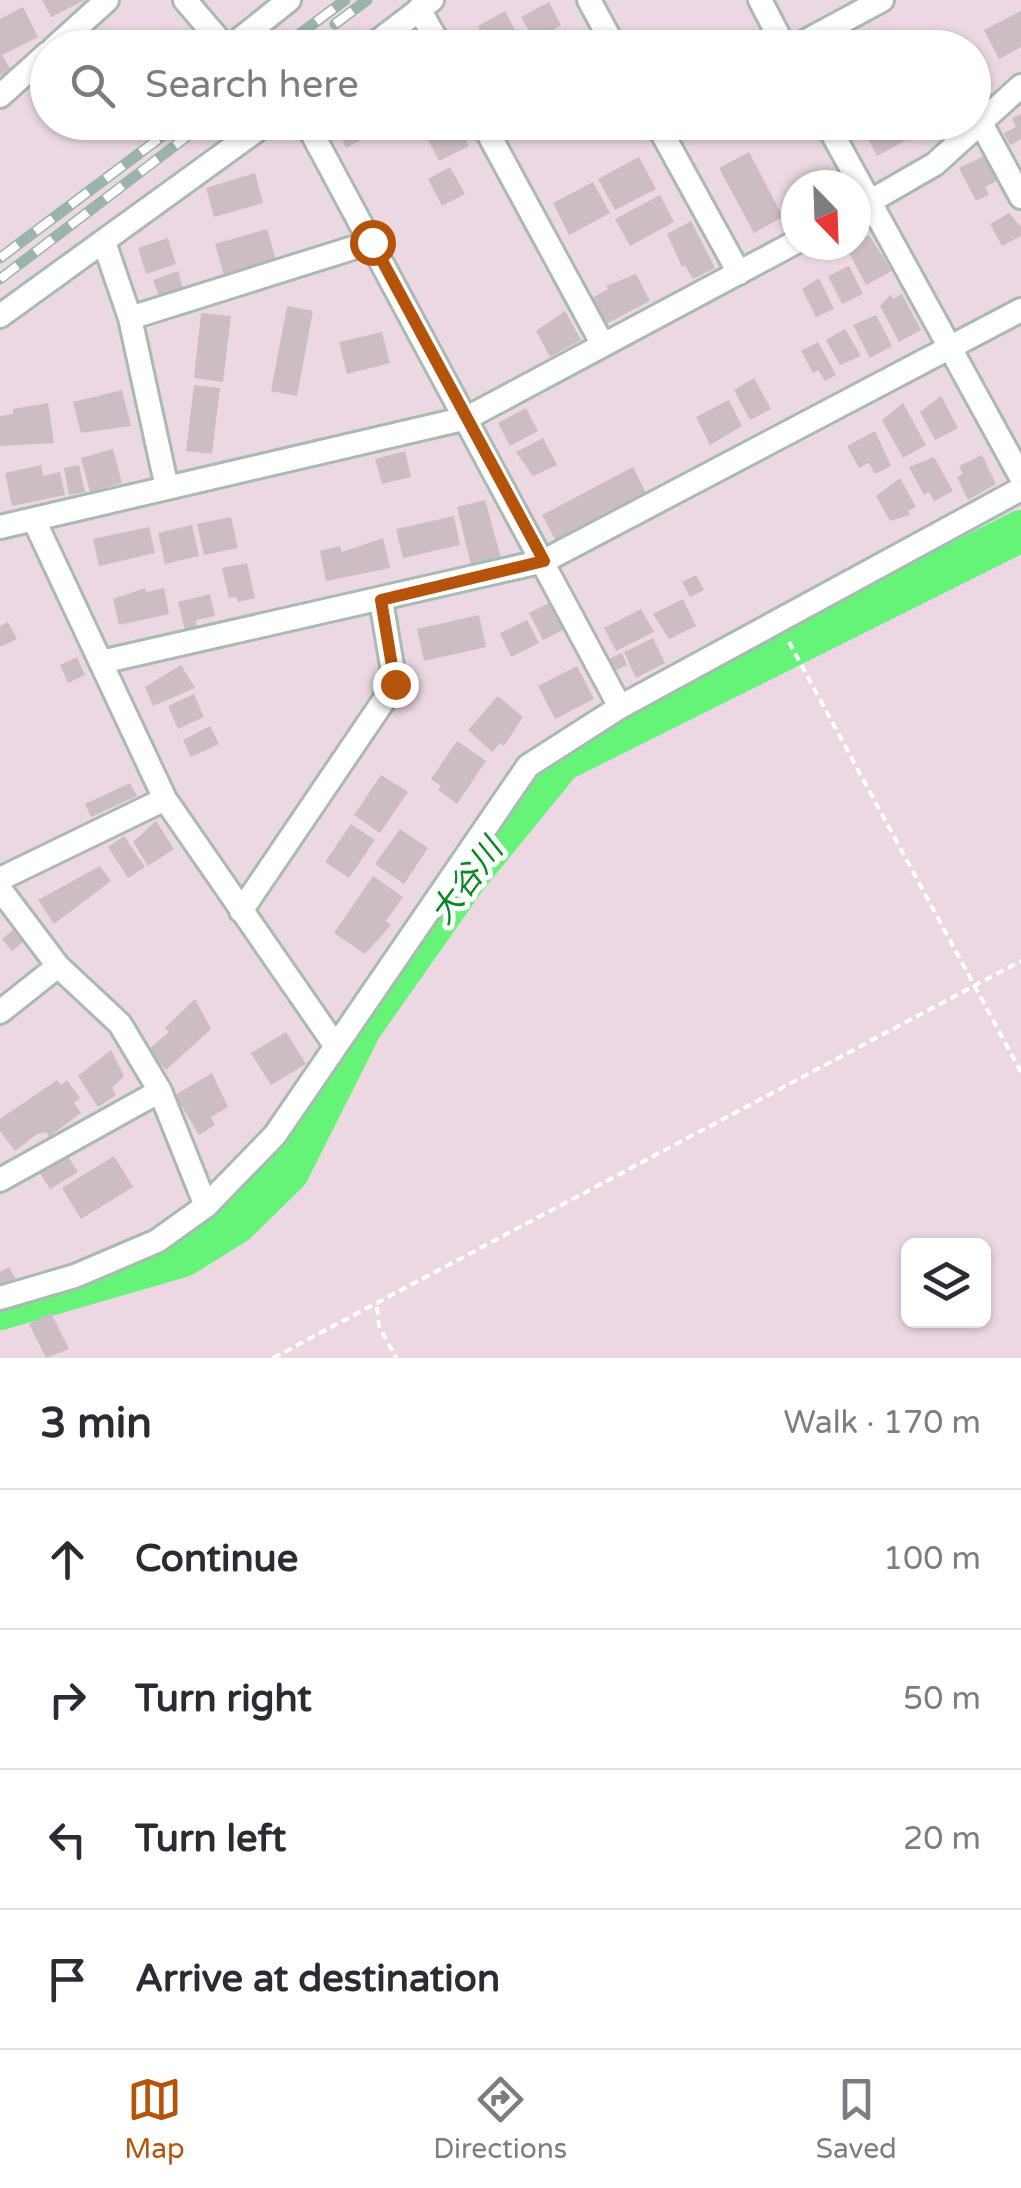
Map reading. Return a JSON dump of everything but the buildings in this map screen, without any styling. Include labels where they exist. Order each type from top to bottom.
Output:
[{"type":"street","points":[[74,30],[108,0]]},
{"type":"street","points":[[185,0],[212,30]]},
{"type":"street","points":[[251,30],[289,0]]},
{"type":"street","points":[[589,0],[605,30]]},
{"type":"street","points":[[760,0],[776,30]]},
{"type":"street","points":[[826,30],[882,0]]},
{"type":"street","points":[[392,30],[426,4],[434,30]]},
{"type":"street","points":[[0,96],[30,69]]},
{"type":"street","points":[[991,116],[1021,86]]},
{"type":"street","points":[[0,316],[243,140]]},
{"type":"street","points":[[316,140],[620,707]]},
{"type":"street","points":[[492,140],[604,345]]},
{"type":"street","points":[[666,140],[739,273]]},
{"type":"street","points":[[834,140],[847,170]]},
{"type":"street","points":[[871,201],[934,164],[964,140]]},
{"type":"street","points":[[990,140],[1021,197]]},
{"type":"street","points":[[871,219],[1021,477]]},
{"type":"street","points":[[104,242],[130,318],[167,488]]},
{"type":"street","points":[[130,318],[372,242]]},
{"type":"street","points":[[0,527],[467,418],[781,250]]},
{"type":"street","points":[[101,662],[544,561],[1021,310]]},
{"type":"street","points":[[0,1298],[76,1276],[156,1241],[206,1206],[275,1134],[528,766],[620,707],[1021,490]]},
{"type":"street","points":[[34,520],[165,799],[335,1046]]},
{"type":"street","points":[[241,911],[395,684],[381,600]]},
{"type":"street","points":[[0,879],[165,799]]},
{"type":"street","points":[[0,889],[58,966],[120,1024],[160,1091],[206,1206]]},
{"type":"street","points":[[0,1012],[58,966]]},
{"type":"street","points":[[0,1180],[160,1091]]},
{"type":"path","points":[[778,620],[1021,1072]]},
{"type":"path","points":[[273,1358],[376,1306],[660,1149],[1021,961]]},
{"type":"path","points":[[376,1306],[379,1326],[396,1358]]},
{"type":"waterway","name":"大谷川","points":[[0,1309],[183,1256],[236,1223],[288,1172],[361,1027],[468,875],[561,761],[1021,531]]},
{"type":"railway","points":[[305,30],[345,0]]},
{"type":"railway","points":[[335,24],[367,0]]},
{"type":"railway","points":[[0,258],[157,140]]},
{"type":"railway","points":[[0,279],[182,140]]},
{"type":"route","points":[[372,242],[544,561],[381,600],[395,684]]}]
